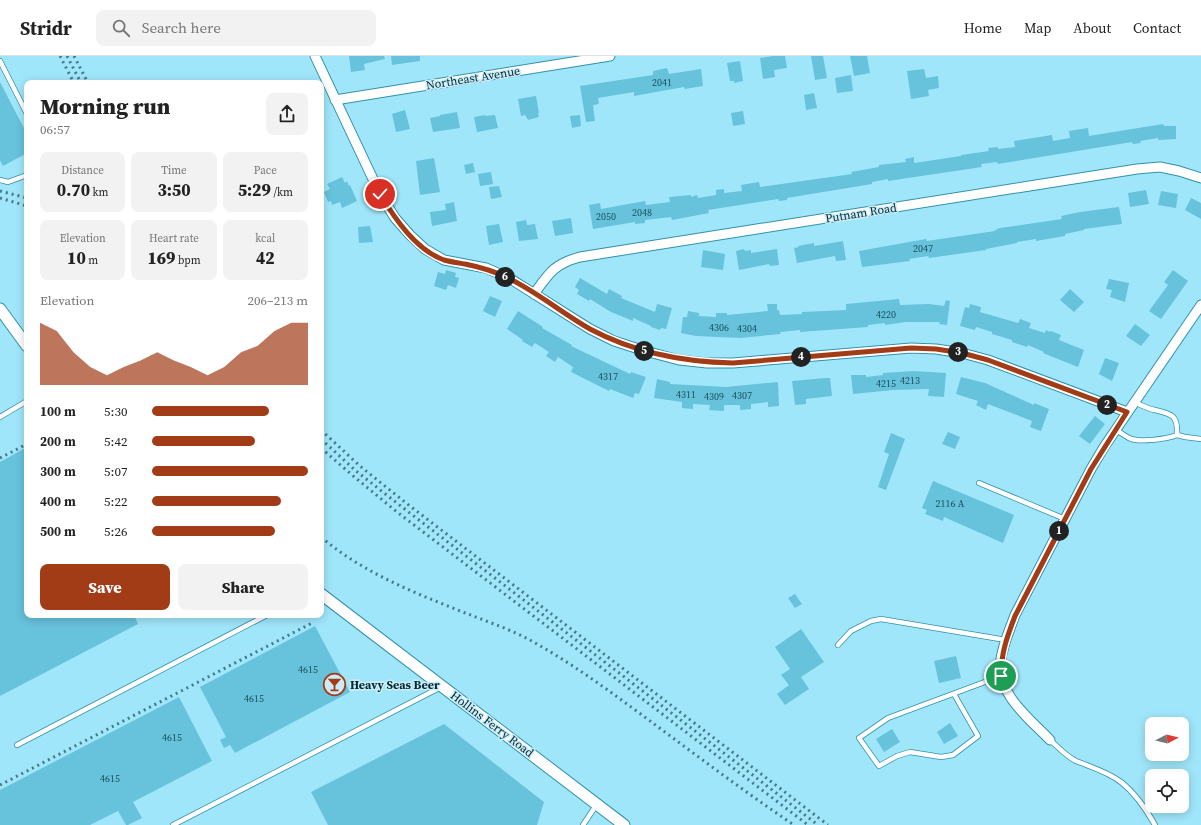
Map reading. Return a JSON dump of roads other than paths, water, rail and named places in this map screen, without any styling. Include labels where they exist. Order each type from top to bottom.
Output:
[{"type":"street","points":[[315,56],[380,194],[394,218],[410,235],[425,249],[444,260],[486,268],[509,278],[590,329],[614,341],[645,352],[679,360],[707,363],[733,363],[911,348],[936,349],[962,353],[988,360],[1127,412]]},
{"type":"street","name":"Northeast Avenue","points":[[335,100],[610,56]]},
{"type":"street","name":"Putnam Road","points":[[534,294],[548,274],[558,266],[580,257],[1137,169],[1160,167],[1201,178]]},
{"type":"street","points":[[1050,740],[1013,701],[1005,688],[1001,676],[1001,659],[1006,640],[1015,616],[1091,469],[1127,412],[1201,305]]},
{"type":"street","points":[[0,309],[24,342]]},
{"type":"street","name":"Hollins Ferry Road","points":[[324,596],[624,825]]},
{"type":"lane","points":[[0,61],[24,108]]},
{"type":"lane","points":[[0,180],[8,182],[24,176]]},
{"type":"lane","points":[[1134,402],[1146,408],[1172,415],[1176,420],[1177,435]]},
{"type":"lane","points":[[0,417],[24,403]]},
{"type":"lane","points":[[1116,430],[1134,440],[1164,438],[1177,435],[1201,439]]},
{"type":"lane","points":[[979,483],[1065,519]]},
{"type":"lane","points":[[17,745],[261,618]]},
{"type":"lane","points":[[838,646],[851,631],[882,619],[1006,640]]},
{"type":"lane","points":[[954,694],[978,736],[953,755],[941,757],[910,752],[897,756],[879,766],[860,738],[888,718],[1001,676]]},
{"type":"lane","points":[[174,825],[443,686]]},
{"type":"lane","points":[[1050,740],[1065,754],[1110,775],[1121,782],[1141,802],[1156,825]]},
{"type":"lane","points":[[583,825],[597,804]]},
{"type":"railway","points":[[60,56],[72,80]]},
{"type":"railway","points":[[67,56],[79,80]]},
{"type":"railway","points":[[74,56],[86,80]]},
{"type":"railway","points":[[0,191],[24,197]]},
{"type":"railway","points":[[0,198],[24,205]]},
{"type":"railway","points":[[324,433],[360,466],[406,503],[828,825]]},
{"type":"railway","points":[[324,442],[356,471],[402,507],[818,825]]},
{"type":"railway","points":[[0,458],[24,446]]},
{"type":"railway","points":[[324,451],[397,512],[808,825]]},
{"type":"railway","points":[[324,539],[337,550],[391,582],[429,599],[512,631],[551,652],[604,687],[736,785],[794,825]]},
{"type":"railway","points":[[0,785],[312,623]]},
{"type":"place","name":"Heavy Seas Beer","points":[[334,685]]}]
